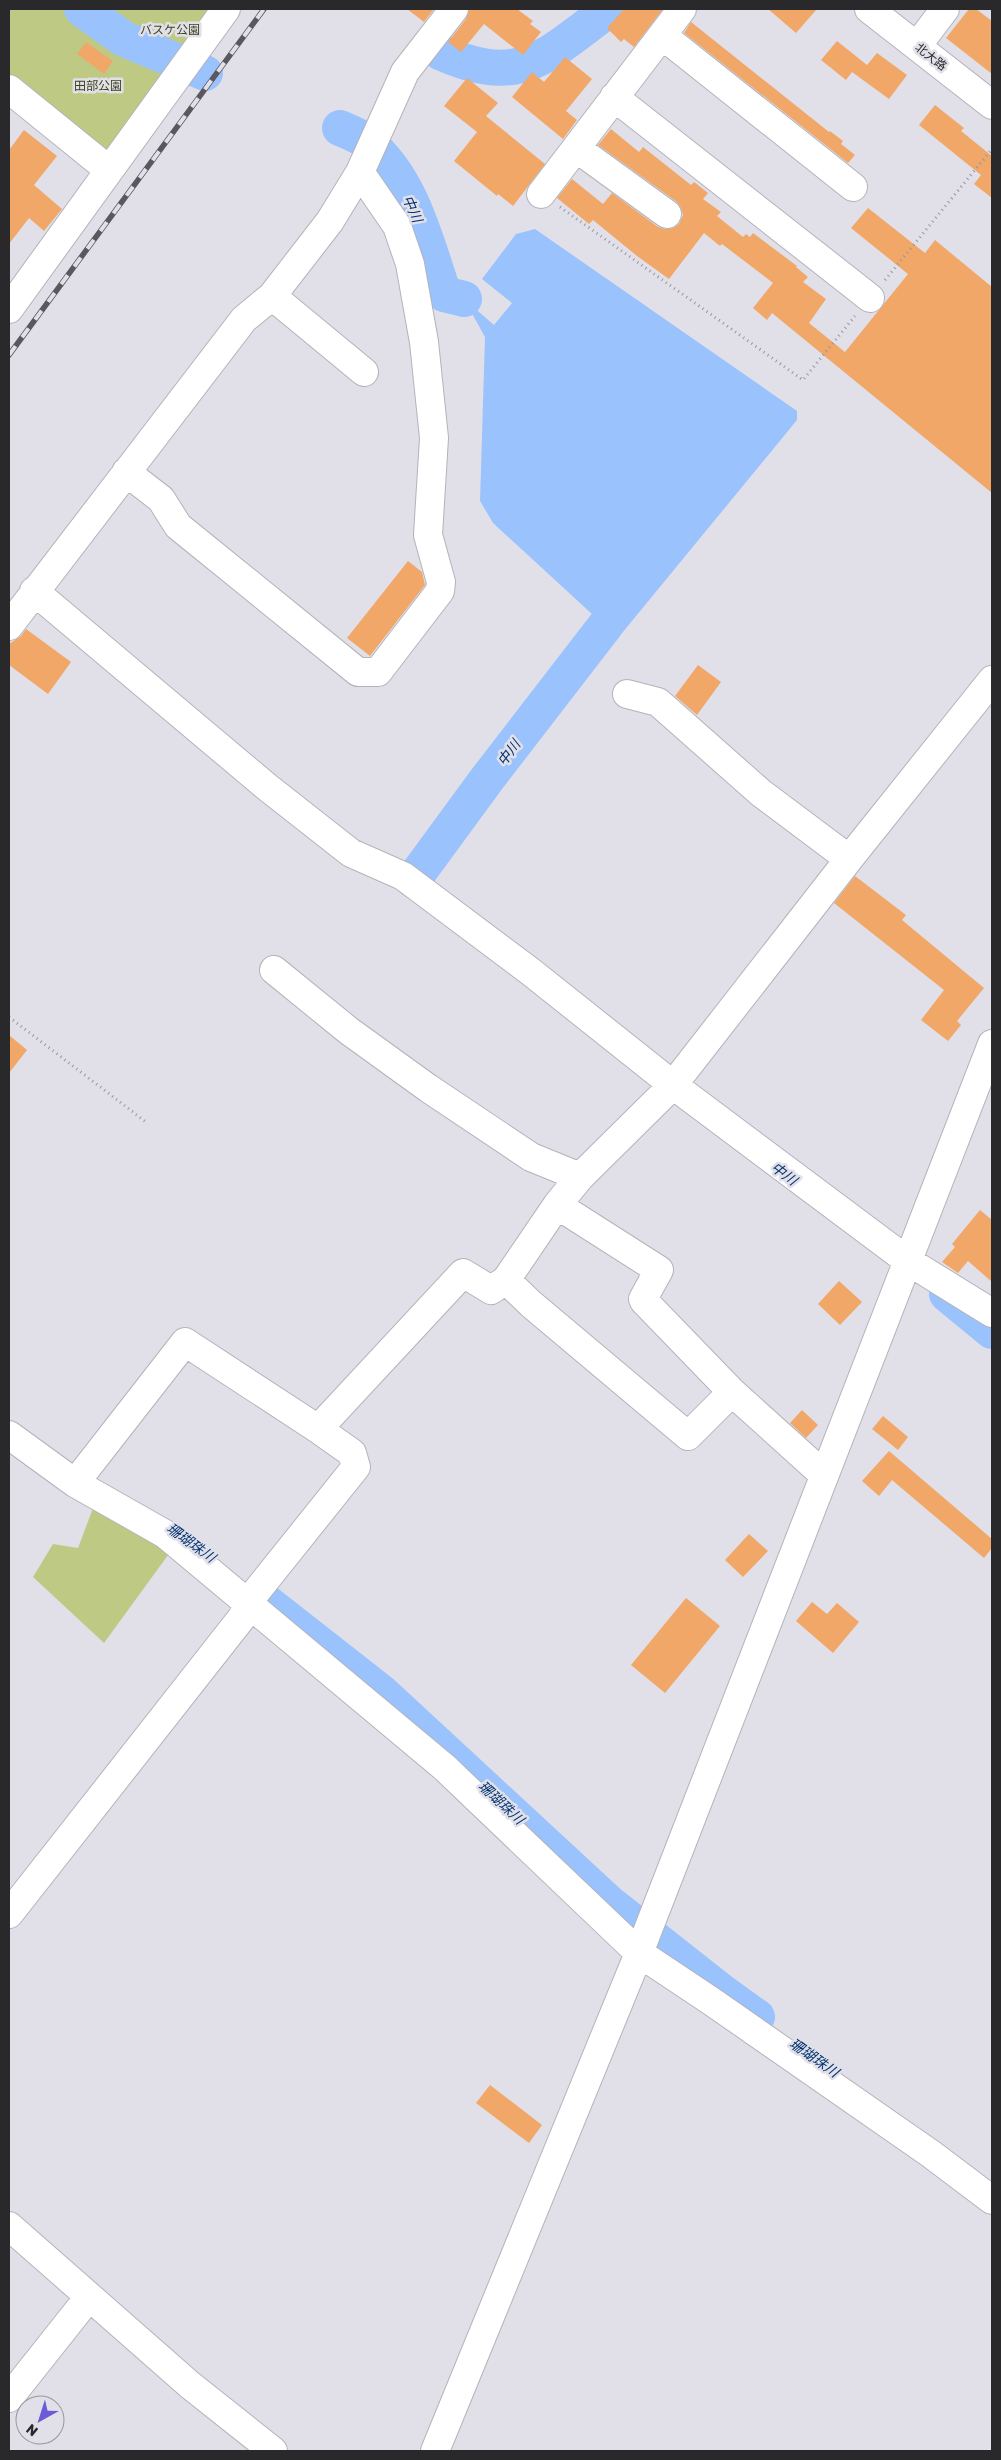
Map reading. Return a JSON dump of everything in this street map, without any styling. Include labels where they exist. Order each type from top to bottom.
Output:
[{"type":"street","points":[[9,309],[226,9]]},
{"type":"street","points":[[9,626],[244,319],[272,296],[330,220],[368,153],[411,62],[454,9]]},
{"type":"street","points":[[541,194],[682,9]]},
{"type":"street","name":"北大路","points":[[869,9],[992,105]]},
{"type":"street","points":[[917,46],[945,9]]},
{"type":"street","points":[[663,36],[853,187]]},
{"type":"street","points":[[9,89],[109,170]]},
{"type":"street","points":[[614,97],[870,298]]},
{"type":"street","points":[[576,148],[667,214]]},
{"type":"street","points":[[126,472],[161,499],[178,526],[358,672],[378,672],[440,591],[441,582],[428,535],[434,438],[424,342],[410,264],[368,153]]},
{"type":"street","points":[[272,296],[364,372]]},
{"type":"street","points":[[34,592],[267,787],[351,852],[403,876],[531,972],[673,1085],[908,1261],[992,1313]]},
{"type":"street","points":[[318,1428],[463,1273],[491,1290],[506,1280],[557,1205],[580,1177],[673,1085],[849,859],[992,680]]},
{"type":"street","points":[[627,694],[658,702],[761,793],[849,859]]},
{"type":"street","points":[[274,970],[349,1031],[436,1094],[531,1157],[580,1177]]},
{"type":"street","points":[[436,2451],[639,1953],[992,1044]]},
{"type":"street","points":[[557,1205],[658,1270],[659,1272],[643,1299],[644,1302],[732,1392],[824,1475]]},
{"type":"street","points":[[506,1280],[531,1304],[688,1436],[732,1392]]},
{"type":"street","points":[[9,1914],[356,1466],[352,1453],[318,1428],[185,1342],[75,1483]]},
{"type":"street","points":[[9,1435],[75,1483],[165,1534],[444,1767],[639,1953],[923,2148],[992,2200]]},
{"type":"street","points":[[9,2226],[190,2385],[273,2451]]},
{"type":"street","points":[[9,2398],[89,2297]]},
{"type":"path","points":[[541,194],[803,380],[992,150]]},
{"type":"path","points":[[9,1017],[146,1122]]},
{"type":"green space","name":"田部公園","points":[[9,9],[72,9],[129,50],[169,69],[113,147],[102,151],[9,76]]},
{"type":"green space","name":"バスケ公園","points":[[93,9],[212,9],[178,58],[133,37]]},
{"type":"green space","points":[[95,1503],[171,1551],[104,1643],[33,1577],[53,1544],[78,1548]]},
{"type":"water","points":[[535,229],[797,411],[797,420],[618,638],[493,523],[480,501],[485,337],[464,299],[494,325],[512,303],[482,279],[516,234]]},
{"type":"building","points":[[407,9],[434,9],[424,22]]},
{"type":"building","points":[[469,9],[517,9],[533,21],[530,24],[541,32],[523,55],[484,24],[461,52],[448,42],[466,19]]},
{"type":"building","points":[[624,9],[663,9],[634,47],[624,39],[621,42],[607,28]]},
{"type":"building","points":[[768,9],[817,9],[796,33]]},
{"type":"building","points":[[969,9],[976,9],[992,21],[992,74],[946,38]]},
{"type":"building","points":[[691,22],[829,132],[843,141],[841,144],[855,155],[848,163],[684,33]]},
{"type":"building","points":[[837,41],[867,65],[877,53],[907,75],[889,99],[852,72],[846,80],[821,60]]},
{"type":"building","points":[[86,42],[113,61],[104,74],[77,54]]},
{"type":"building","points":[[565,57],[592,79],[566,111],[577,120],[563,139],[512,97],[532,72],[544,82]]},
{"type":"building","points":[[467,78],[498,103],[486,116],[545,164],[513,206],[498,194],[497,196],[454,161],[477,132],[444,106]]},
{"type":"building","points":[[935,105],[964,128],[961,131],[992,156],[992,198],[974,184],[981,175],[919,125]]},
{"type":"building","points":[[611,129],[639,152],[643,147],[691,185],[694,182],[708,193],[703,199],[721,212],[717,216],[743,237],[746,234],[750,237],[753,233],[797,266],[808,277],[803,282],[826,299],[809,323],[845,352],[908,274],[851,228],[868,208],[925,253],[935,240],[992,287],[992,493],[772,313],[767,320],[753,308],[773,283],[722,244],[720,246],[704,233],[669,279],[593,220],[589,224],[557,198],[572,179],[603,204],[612,193],[658,227],[665,229],[673,228],[679,224],[683,215],[677,202],[598,145]]},
{"type":"building","points":[[24,130],[57,156],[34,185],[62,209],[44,231],[29,218],[9,244],[9,150]]},
{"type":"building","points":[[408,561],[422,572],[425,585],[370,656],[347,638]]},
{"type":"building","points":[[26,629],[71,662],[48,694],[9,665],[9,644],[21,636]]},
{"type":"building","points":[[698,665],[721,682],[697,715],[675,696]]},
{"type":"building","points":[[855,876],[906,915],[902,920],[984,988],[957,1021],[961,1025],[948,1041],[921,1020],[944,990],[834,903]]},
{"type":"building","points":[[9,1035],[27,1050],[9,1073]]},
{"type":"building","points":[[980,1210],[992,1220],[992,1282],[968,1261],[958,1273],[942,1262],[955,1247],[952,1244]]},
{"type":"building","points":[[839,1281],[862,1302],[840,1325],[818,1304]]},
{"type":"building","points":[[802,1410],[818,1425],[806,1438],[790,1423]]},
{"type":"building","points":[[883,1416],[908,1437],[898,1450],[872,1429]]},
{"type":"building","points":[[889,1451],[992,1539],[992,1548],[984,1558],[892,1480],[879,1496],[862,1481]]},
{"type":"building","points":[[749,1534],[768,1551],[743,1577],[725,1560]]},
{"type":"building","points":[[686,1598],[720,1626],[665,1693],[631,1665]]},
{"type":"building","points":[[812,1602],[827,1614],[837,1603],[859,1622],[833,1653],[796,1621]]},
{"type":"building","points":[[490,2085],[542,2125],[529,2143],[476,2103]]},
{"type":"waterway","name":"中川","points":[[82,9],[124,39],[205,73]]},
{"type":"waterway","points":[[440,52],[468,63],[492,67],[513,67],[532,62],[550,53],[610,9]]},
{"type":"waterway","name":"中川","points":[[340,128],[367,142],[395,174],[416,212],[444,294],[464,299]]},
{"type":"waterway","name":"中川","points":[[413,880],[487,779],[605,626]]},
{"type":"waterway","name":"中川","points":[[947,1294],[992,1331]]},
{"type":"waterway","name":"珊瑚珠川","points":[[262,1599],[382,1693],[609,1903],[722,1992],[757,2017]]},
{"type":"railway","points":[[9,355],[264,9]]}]
